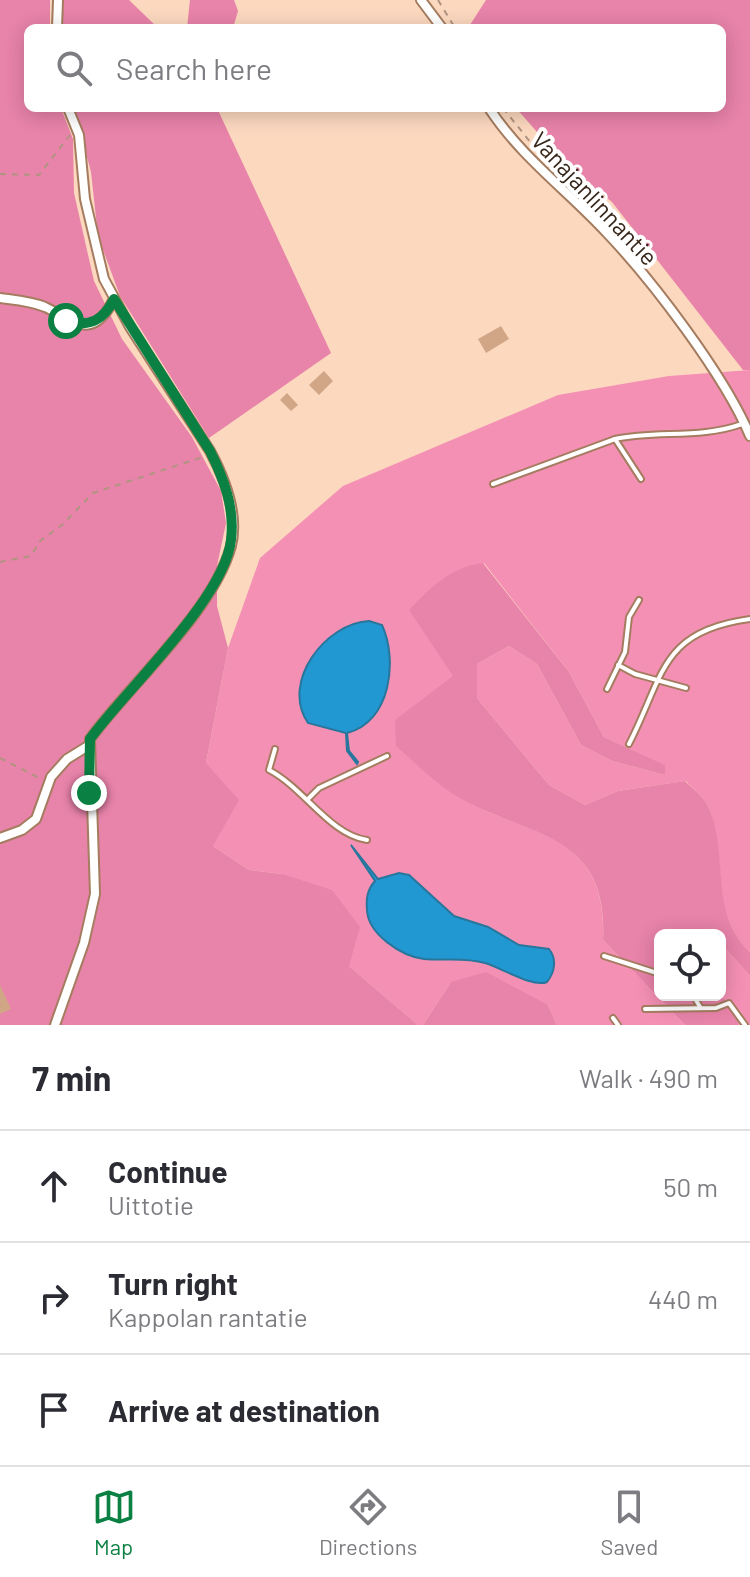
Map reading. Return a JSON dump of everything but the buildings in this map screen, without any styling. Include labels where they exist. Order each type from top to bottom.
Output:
[{"type":"street","points":[[57,24],[58,0]]},
{"type":"street","points":[[421,0],[439,24]]},
{"type":"street","points":[[0,838],[22,830],[36,819],[49,783],[67,759],[88,746],[104,720],[162,655],[222,570],[231,544],[233,519],[221,472],[114,299],[95,249],[76,128],[70,112]]},
{"type":"street","name":"Vanajanlinnantie","points":[[492,112],[527,157],[631,259],[708,364],[750,436]]},
{"type":"street","points":[[0,298],[46,307],[66,321],[81,325],[97,321],[114,299]]},
{"type":"street","points":[[55,1025],[84,943],[95,894],[88,746]]},
{"type":"lane","points":[[493,484],[615,439],[674,437],[722,431],[744,424]]},
{"type":"lane","points":[[615,439],[641,479]]},
{"type":"lane","points":[[607,689],[625,652],[629,617],[639,600]]},
{"type":"lane","points":[[629,744],[670,654],[691,637],[727,622],[750,619]]},
{"type":"lane","points":[[618,665],[686,688]]},
{"type":"lane","points":[[275,749],[269,770],[309,798],[346,835],[367,840]]},
{"type":"lane","points":[[309,798],[319,788],[387,756]]},
{"type":"lane","points":[[604,956],[654,972]]},
{"type":"lane","points":[[696,1001],[700,1008]]},
{"type":"lane","points":[[645,1009],[716,1008],[729,1003],[745,1025]]},
{"type":"lane","points":[[613,1018],[618,1025]]},
{"type":"path","points":[[438,0],[453,24]]},
{"type":"path","points":[[0,174],[39,175],[76,128]]},
{"type":"path","points":[[0,562],[31,556],[40,541],[62,525],[93,493],[211,454]]},
{"type":"path","points":[[0,758],[49,783]]},
{"type":"shaded area","points":[[0,0],[50,0],[50,24],[24,24],[24,112],[63,112],[73,139],[74,193],[94,281],[122,339],[192,437],[221,491],[226,523],[217,566],[217,606],[228,648],[206,763],[239,800],[213,846],[249,870],[282,874],[332,890],[360,927],[349,966],[418,1025],[0,1025]]},
{"type":"shaded area","points":[[62,0],[129,0],[154,24],[61,24]]},
{"type":"shaded area","points":[[190,0],[234,0],[238,11],[234,24],[187,24]]},
{"type":"shaded area","points":[[486,0],[750,0],[750,370],[743,370],[612,202],[565,164],[520,112],[726,112],[726,24],[471,24]]},
{"type":"shaded area","points":[[75,112],[219,112],[331,353],[209,438],[120,296],[98,236],[91,172]]},
{"type":"shaded area","points":[[750,370],[750,952],[728,918],[714,822],[707,804],[686,781],[618,791],[585,805],[549,785],[477,698],[477,664],[509,646],[537,664],[581,745],[612,761],[665,775],[664,765],[604,737],[569,672],[484,563],[454,676],[414,762],[453,793],[556,841],[576,856],[592,875],[601,903],[603,940],[654,993],[654,1001],[662,1001],[685,1025],[557,1025],[548,1005],[451,982],[423,1025],[418,1025],[349,966],[282,874],[249,870],[213,846],[206,763],[228,648],[260,558],[343,486],[558,395],[669,376]]},
{"type":"shaded area","points":[[483,563],[569,672],[604,737],[665,765],[665,775],[612,761],[581,745],[537,664],[509,646],[477,664],[477,698],[549,785],[585,805],[618,791],[685,781],[700,795],[714,822],[729,918],[737,936],[750,952],[750,976],[726,949],[726,929],[654,929],[654,993],[603,940],[601,903],[592,876],[577,856],[533,830],[453,794],[396,746],[395,720],[453,676],[409,610],[434,586],[472,565]]},
{"type":"shaded area","points":[[726,949],[750,976],[750,1025],[738,1025],[743,1014],[726,1000]]},
{"type":"shaded area","points":[[486,972],[548,1005],[557,1025],[423,1025],[451,982]]},
{"type":"shaded area","points":[[726,1000],[743,1014],[738,1025],[685,1025],[662,1001]]},
{"type":"water","points":[[369,621],[382,625],[387,639],[390,672],[382,703],[373,716],[362,727],[347,733],[349,751],[357,764],[347,751],[346,733],[308,723],[301,707],[300,690],[304,673],[323,643],[353,624]]},
{"type":"water","points":[[351,845],[378,879],[399,873],[409,875],[454,916],[488,927],[519,945],[549,949],[554,961],[550,978],[547,982],[534,982],[477,961],[424,959],[396,949],[379,935],[369,919],[367,898],[375,881]]},
{"type":"route","points":[[66,321],[81,325],[97,321],[106,314],[114,299],[210,451],[221,472],[233,519],[231,544],[222,570],[162,655],[90,739],[89,793]]}]
